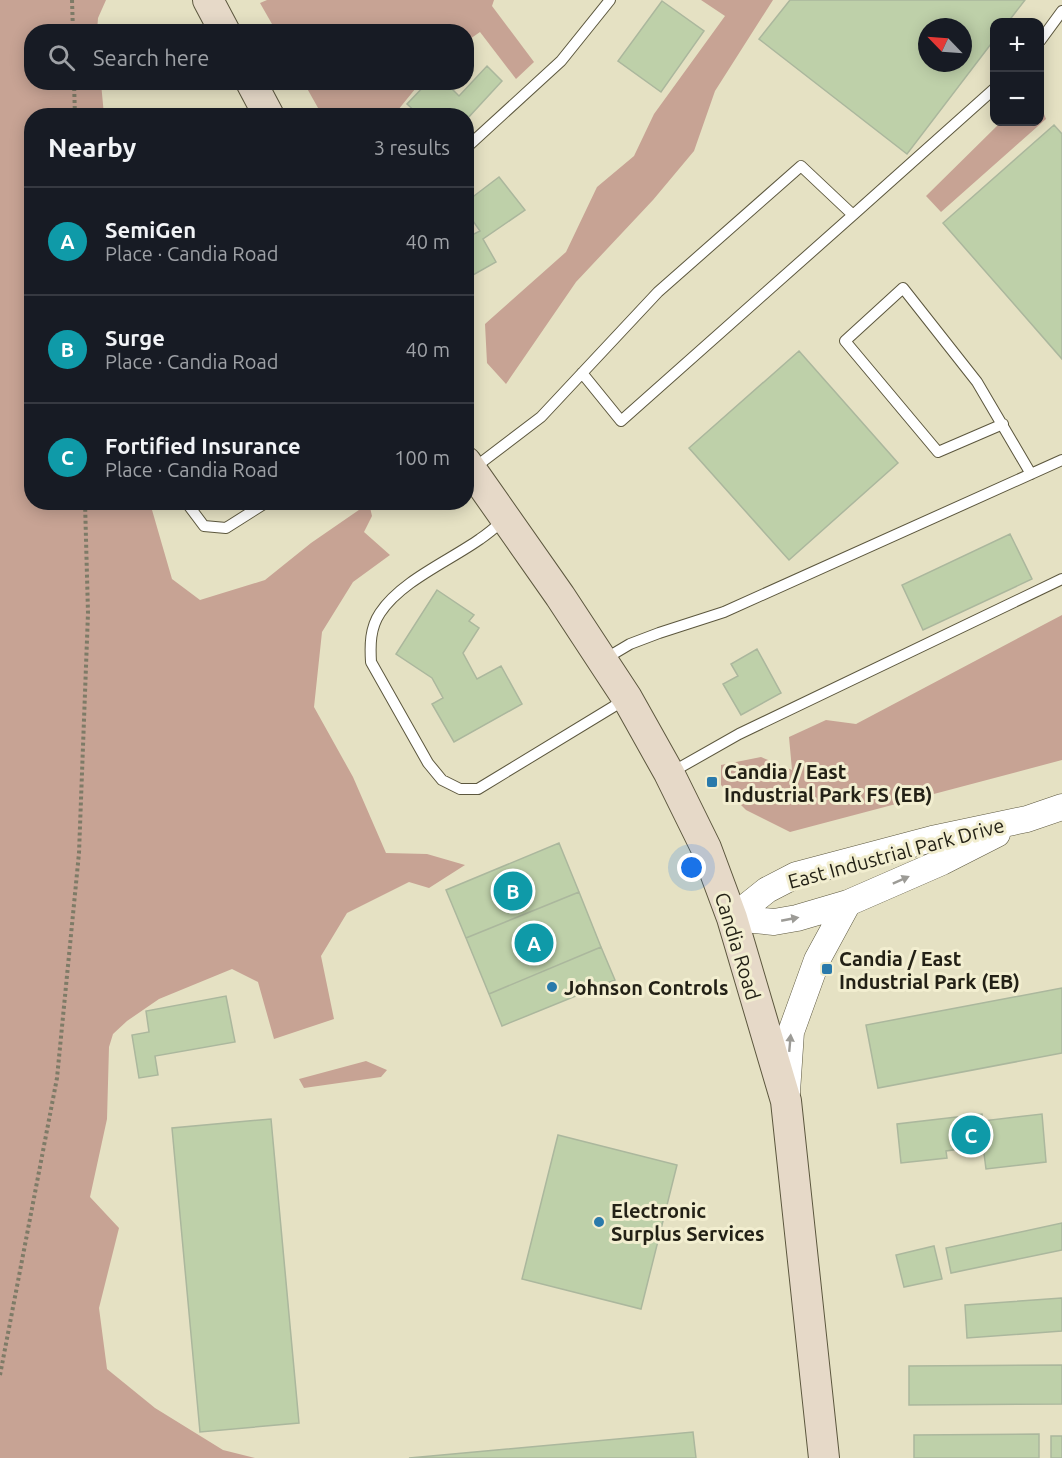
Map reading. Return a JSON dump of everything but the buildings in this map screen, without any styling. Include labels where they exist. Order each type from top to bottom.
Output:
[{"type":"main road","points":[[208,0],[221,24]]},
{"type":"main road","points":[[256,90],[264,108]]},
{"type":"main road","name":"Candia Road","points":[[474,473],[627,698],[669,773],[706,848],[732,918],[786,1101],[824,1458]]},
{"type":"street","name":"East Industrial Park Drive","points":[[732,918],[767,890],[795,875],[932,839],[1027,819],[1062,807]]},
{"type":"street","name":"East Industrial Park Drive","points":[[732,918],[774,922],[797,918],[848,903],[942,862],[1027,819]]},
{"type":"street","points":[[786,1101],[791,1032],[817,960],[848,903]]},
{"type":"lane","points":[[474,141],[561,60],[610,0]]},
{"type":"lane","points":[[1044,36],[1062,11]]},
{"type":"lane","points":[[582,373],[621,421],[990,93]]},
{"type":"lane","points":[[474,463],[541,417],[658,292],[801,166],[853,215]]},
{"type":"lane","points":[[1003,424],[938,452],[845,341],[903,288],[977,381],[1003,424],[1031,474]]},
{"type":"lane","points":[[602,660],[630,644],[724,612],[1062,460]]},
{"type":"lane","points":[[192,510],[204,526],[226,528],[254,510]]},
{"type":"lane","points":[[505,519],[482,538],[405,588],[380,613],[372,630],[371,662],[428,763],[442,780],[460,789],[478,789],[627,698]]},
{"type":"lane","points":[[669,773],[739,734],[1062,579]]},
{"type":"path","points":[[72,0],[73,24]]},
{"type":"path","points":[[74,90],[75,108]]},
{"type":"path","points":[[0,1375],[57,1078],[79,853],[88,613],[85,510]]},
{"type":"shaded area","points":[[0,0],[106,0],[98,24],[24,24],[24,90],[102,90],[103,108],[24,108],[24,510],[152,510],[172,579],[200,600],[265,580],[311,543],[359,510],[371,510],[372,516],[364,532],[390,555],[353,582],[322,632],[314,707],[353,777],[386,853],[427,854],[465,865],[429,888],[409,882],[347,913],[321,956],[334,1019],[274,1039],[258,982],[232,969],[159,999],[127,1021],[113,1034],[109,1047],[107,1119],[90,1197],[119,1228],[99,1308],[107,1369],[155,1408],[223,1450],[255,1458],[0,1458]]},
{"type":"shaded area","points":[[267,0],[494,0],[492,6],[534,62],[516,79],[480,32],[474,36],[474,24],[272,24],[260,3]]},
{"type":"shaded area","points":[[701,0],[773,0],[715,91],[694,151],[653,200],[576,282],[506,384],[487,363],[485,324],[566,252],[597,187],[634,156],[654,114],[725,16]]},
{"type":"shaded area","points":[[308,90],[414,90],[400,108],[318,108]]},
{"type":"shaded area","points":[[997,126],[1038,126],[941,212],[926,196]]},
{"type":"shaded area","points":[[1062,615],[1062,760],[790,832],[746,810],[721,785],[721,765],[761,757],[792,770],[789,737],[826,720],[856,724]]},
{"type":"shaded area","points":[[366,1061],[387,1070],[381,1077],[304,1088],[299,1079]]},
{"type":"place","name":"Candia / East Industrial Park FS (EB)","points":[[712,782]]},
{"type":"place","name":"Surge","points":[[513,891]]},
{"type":"place","name":"SemiGen","points":[[534,943]]},
{"type":"place","name":"Candia / East Industrial Park (EB)","points":[[827,969]]},
{"type":"place","name":"Johnson Controls","points":[[552,987]]},
{"type":"place","name":"Fortified Insurance","points":[[971,1135]]},
{"type":"place","name":"Electronic Surplus Services","points":[[599,1222]]}]
